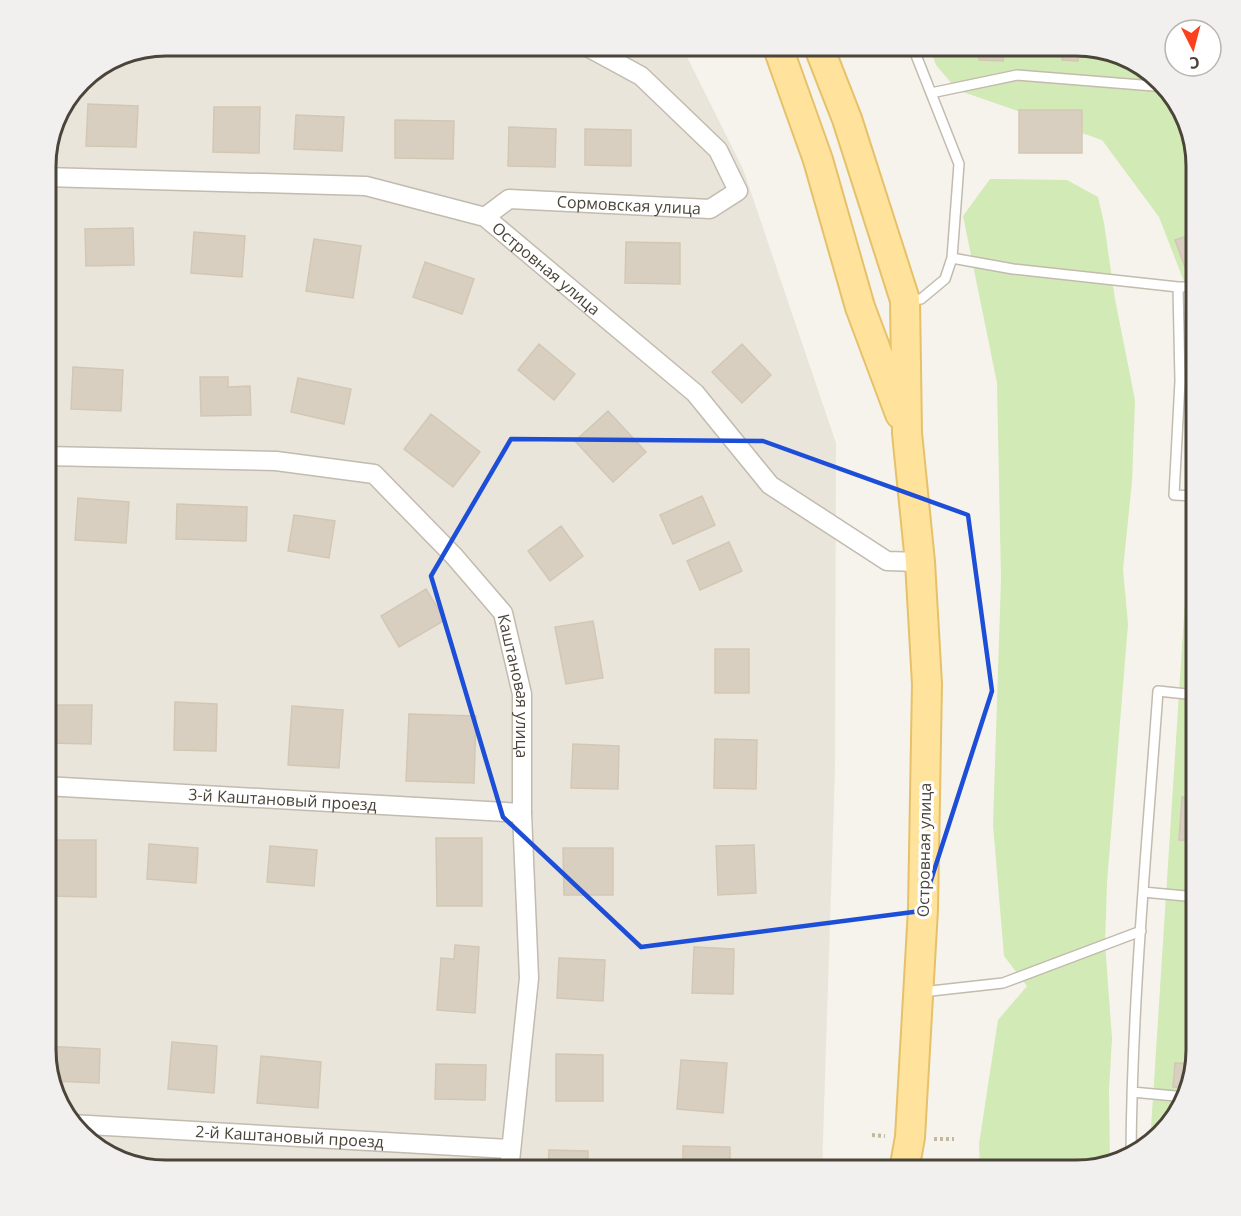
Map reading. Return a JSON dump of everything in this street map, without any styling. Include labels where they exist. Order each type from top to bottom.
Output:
[{"type":"main road","name":"Островная улица","points":[[781,56],[818,160],[860,307],[907,433]]},
{"type":"main road","name":"Островная улица","points":[[822,56],[848,119],[905,300],[907,433],[920,562],[927,684],[923,909],[910,1137],[911,1160]]},
{"type":"main road","name":"Островная улица","points":[[906,1160],[910,1137]]},
{"type":"street","name":"Сормовская улица","points":[[485,217],[508,199],[710,208],[738,190],[718,150],[641,76],[604,56]]},
{"type":"street","name":"Островная улица","points":[[56,177],[366,186],[485,217],[695,393],[770,485],[886,561],[920,562]]},
{"type":"street","name":"Каштановая улица","points":[[56,456],[276,461],[374,474],[454,556],[503,613],[522,694],[522,813],[529,978],[508,1160]]},
{"type":"street","name":"3-й Каштановый проезд","points":[[56,787],[522,813]]},
{"type":"street","name":"2-й Каштановый проезд","points":[[85,1125],[509,1149]]},
{"type":"lane","points":[[905,300],[921,299],[945,279],[952,258],[959,164],[916,56]]},
{"type":"lane","points":[[931,93],[1017,75],[1151,86]]},
{"type":"lane","points":[[952,258],[1013,269],[1186,287]]},
{"type":"lane","points":[[1178,287],[1180,381],[1174,495],[1186,496]]},
{"type":"lane","points":[[1131,1145],[1143,892],[1158,691],[1186,694]]},
{"type":"lane","points":[[1143,892],[1186,896]]},
{"type":"lane","points":[[918,992],[1003,983],[1141,931]]},
{"type":"lane","points":[[1132,1092],[1175,1096]]},
{"type":"highlighted area","points":[[511,439],[763,441],[968,515],[992,691],[921,911],[641,947],[503,817],[431,576]]},
{"type":"shaded area","points":[[152,56],[686,56],[743,169],[836,443],[835,771],[822,1160],[159,1160],[130,1155],[99,1138],[83,1123],[70,1105],[61,1086],[56,1064],[56,152],[64,124],[83,93],[99,78],[117,67],[130,61]]},
{"type":"green space","points":[[933,56],[1082,56],[1111,61],[1142,78],[1167,105],[1182,137],[1186,166],[1186,287],[1159,217],[1102,140],[957,90],[936,65]]},
{"type":"green space","points":[[990,179],[1067,180],[1098,197],[1135,400],[1132,482],[1123,569],[1128,624],[1107,883],[1105,943],[1112,1038],[1109,1090],[1110,1155],[1104,1157],[1082,1160],[980,1160],[979,1144],[998,1020],[1027,986],[1004,956],[993,825],[1001,579],[997,383],[963,216]]},
{"type":"green space","points":[[1186,585],[1186,1050],[1180,1086],[1171,1105],[1151,1130]]},
{"type":"building","points":[[979,56],[1003,56],[1003,61],[979,60]]},
{"type":"building","points":[[1062,56],[1078,56],[1078,61],[1062,60]]},
{"type":"building","points":[[88,104],[138,106],[136,147],[86,146]]},
{"type":"building","points":[[214,107],[260,107],[259,153],[213,152]]},
{"type":"building","points":[[1019,110],[1082,110],[1082,153],[1019,153]]},
{"type":"building","points":[[296,115],[344,117],[342,151],[294,149]]},
{"type":"building","points":[[395,120],[454,121],[453,159],[395,158]]},
{"type":"building","points":[[509,127],[556,129],[555,167],[508,166]]},
{"type":"building","points":[[585,129],[631,130],[631,166],[585,165]]},
{"type":"building","points":[[133,228],[134,265],[86,266],[85,229]]},
{"type":"building","points":[[194,232],[245,236],[242,277],[191,273]]},
{"type":"building","points":[[1186,236],[1186,267],[1185,267],[1175,240]]},
{"type":"building","points":[[314,239],[361,246],[353,298],[306,291]]},
{"type":"building","points":[[626,242],[680,243],[680,284],[625,283]]},
{"type":"building","points":[[425,262],[474,279],[462,314],[413,297]]},
{"type":"building","points":[[539,344],[575,374],[554,400],[518,370]]},
{"type":"building","points":[[742,344],[771,375],[742,403],[712,372]]},
{"type":"building","points":[[73,367],[123,370],[121,411],[71,409]]},
{"type":"building","points":[[200,377],[228,377],[228,387],[250,386],[251,415],[201,416]]},
{"type":"building","points":[[298,378],[351,389],[344,424],[291,412]]},
{"type":"building","points":[[608,411],[646,452],[613,482],[575,441]]},
{"type":"building","points":[[431,414],[480,452],[453,487],[404,449]]},
{"type":"building","points":[[702,496],[715,525],[673,544],[660,515]]},
{"type":"building","points":[[78,498],[129,502],[126,543],[75,540]]},
{"type":"building","points":[[177,504],[247,507],[246,541],[176,539]]},
{"type":"building","points":[[294,515],[335,521],[329,558],[288,551]]},
{"type":"building","points":[[561,526],[583,556],[550,581],[528,551]]},
{"type":"building","points":[[729,542],[742,571],[700,590],[687,561]]},
{"type":"building","points":[[426,589],[445,620],[399,647],[381,616]]},
{"type":"building","points":[[593,621],[603,678],[566,684],[555,627]]},
{"type":"building","points":[[715,649],[749,649],[749,693],[715,693]]},
{"type":"building","points":[[175,702],[217,704],[216,751],[174,750]]},
{"type":"building","points":[[56,705],[92,705],[91,744],[56,743]]},
{"type":"building","points":[[292,706],[343,710],[339,768],[288,765]]},
{"type":"building","points":[[409,714],[476,716],[474,783],[406,781]]},
{"type":"building","points":[[715,739],[757,740],[756,789],[714,788]]},
{"type":"building","points":[[573,744],[619,746],[618,789],[571,788]]},
{"type":"building","points":[[1182,797],[1186,797],[1186,840],[1179,840]]},
{"type":"building","points":[[436,838],[482,838],[482,906],[437,906]]},
{"type":"building","points":[[56,840],[96,840],[96,897],[56,896]]},
{"type":"building","points":[[149,844],[198,848],[196,883],[147,879]]},
{"type":"building","points":[[754,845],[756,893],[718,895],[716,846]]},
{"type":"building","points":[[270,846],[317,850],[314,886],[267,882]]},
{"type":"building","points":[[563,848],[613,848],[613,895],[564,895]]},
{"type":"building","points":[[455,945],[479,947],[475,1013],[437,1010],[441,958],[454,959]]},
{"type":"building","points":[[694,947],[734,949],[733,994],[692,993]]},
{"type":"building","points":[[559,958],[605,960],[603,1001],[557,998]]},
{"type":"building","points":[[172,1042],[217,1046],[214,1093],[168,1089]]},
{"type":"building","points":[[56,1047],[100,1049],[99,1083],[60,1081],[56,1064]]},
{"type":"building","points":[[556,1054],[603,1055],[603,1101],[556,1101]]},
{"type":"building","points":[[261,1056],[321,1062],[318,1108],[257,1103]]},
{"type":"building","points":[[681,1060],[727,1063],[723,1113],[677,1109]]},
{"type":"building","points":[[1175,1063],[1184,1064],[1179,1087],[1173,1087]]},
{"type":"building","points":[[436,1064],[486,1065],[485,1100],[435,1099]]},
{"type":"building","points":[[683,1146],[730,1147],[730,1160],[683,1160]]},
{"type":"building","points":[[549,1150],[588,1151],[588,1160],[549,1160]]}]
